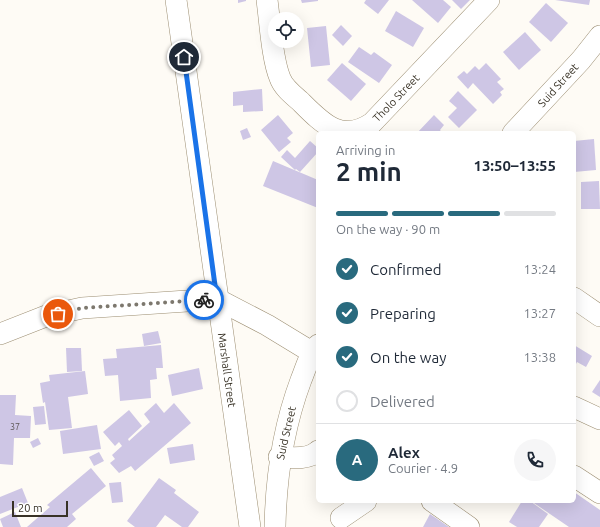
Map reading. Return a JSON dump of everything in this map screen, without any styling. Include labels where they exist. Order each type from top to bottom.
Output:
[{"type":"street","name":"Marshall Street","points":[[176,0],[250,527]]},
{"type":"street","name":"Tholo Street","points":[[267,0],[280,80],[321,122],[333,129],[342,131]]},
{"type":"street","name":"Tholo Street","points":[[354,131],[362,130],[372,123],[489,0]]},
{"type":"street","name":"Suid Street","points":[[515,131],[581,60],[600,36]]},
{"type":"street","points":[[576,299],[600,316]]},
{"type":"street","points":[[0,334],[46,316],[82,308],[217,300],[316,351]]},
{"type":"street","name":"Suid Street","points":[[275,527],[279,457],[291,406],[316,351]]},
{"type":"street","points":[[576,408],[600,419]]},
{"type":"street","points":[[279,457],[293,459],[316,454]]},
{"type":"street","points":[[576,477],[600,493]]},
{"type":"street","points":[[340,516],[363,503]]},
{"type":"street","points":[[435,503],[469,527]]},
{"type":"building","points":[[238,0],[246,0],[246,1],[238,3]]},
{"type":"building","points":[[301,0],[318,0],[318,1],[302,3]]},
{"type":"building","points":[[366,0],[389,0],[378,14],[364,3]]},
{"type":"building","points":[[412,0],[443,0],[451,7],[438,23]]},
{"type":"building","points":[[452,0],[470,0],[461,9]]},
{"type":"building","points":[[555,0],[590,0],[589,5]]},
{"type":"building","points":[[546,3],[568,23],[551,42],[529,22]]},
{"type":"building","points":[[396,11],[424,28],[413,47],[385,31]]},
{"type":"building","points":[[341,25],[352,36],[343,46],[332,35]]},
{"type":"building","points":[[326,26],[330,65],[311,67],[307,28]]},
{"type":"building","points":[[525,32],[541,50],[519,70],[503,52]]},
{"type":"building","points":[[359,47],[371,55],[374,52],[392,65],[379,83],[348,62]]},
{"type":"building","points":[[342,63],[366,84],[351,101],[327,80]]},
{"type":"building","points":[[486,63],[501,79],[497,82],[504,89],[500,92],[502,95],[493,104],[473,83],[468,89],[457,77],[464,71],[467,74],[475,66],[479,70]]},
{"type":"building","points":[[262,89],[263,111],[243,112],[243,105],[233,106],[233,92]]},
{"type":"building","points":[[458,91],[477,110],[459,128],[448,117],[457,108],[449,101]]},
{"type":"building","points":[[278,115],[293,133],[287,138],[291,142],[279,152],[261,130]]},
{"type":"building","points":[[434,115],[444,125],[441,131],[419,131]]},
{"type":"building","points":[[247,128],[251,137],[243,140],[240,131]]},
{"type":"building","points":[[594,139],[596,170],[576,172],[576,141]]},
{"type":"building","points":[[310,141],[316,146],[316,154],[300,172],[296,169],[295,170],[281,157],[287,150],[295,158]]},
{"type":"building","points":[[273,161],[316,179],[316,207],[263,186]]},
{"type":"building","points":[[599,181],[600,209],[581,209],[581,182]]},
{"type":"building","points":[[158,331],[161,343],[144,346],[142,334]]},
{"type":"building","points":[[161,345],[163,368],[156,368],[157,379],[150,380],[151,398],[120,401],[118,375],[105,376],[103,359],[117,358],[116,349]]},
{"type":"building","points":[[576,346],[592,356],[586,367],[577,362],[576,364]]},
{"type":"building","points":[[66,348],[81,348],[82,371],[67,372]]},
{"type":"building","points":[[199,368],[203,389],[172,396],[168,375]]},
{"type":"building","points":[[85,371],[88,394],[68,397],[72,428],[49,430],[45,402],[43,403],[40,383],[50,381],[49,375]]},
{"type":"building","points":[[600,380],[600,397],[592,392]]},
{"type":"building","points":[[0,395],[16,395],[15,415],[31,416],[30,438],[14,438],[13,465],[0,464]]},
{"type":"building","points":[[156,403],[164,413],[174,403],[191,423],[135,471],[131,466],[119,473],[110,463],[115,459],[112,455],[122,446],[119,442],[115,446],[103,432],[129,410],[142,426],[128,439],[129,441],[150,422],[144,414]]},
{"type":"building","points":[[44,406],[46,424],[35,425],[33,407]]},
{"type":"building","points":[[97,425],[101,449],[63,454],[60,431]]},
{"type":"building","points":[[38,438],[41,444],[33,448],[30,442]]},
{"type":"building","points":[[193,444],[195,460],[170,464],[167,448]]},
{"type":"building","points":[[99,452],[104,461],[94,466],[89,457]]},
{"type":"building","points":[[91,468],[106,486],[72,514],[76,519],[67,527],[27,527],[50,507],[47,505]]},
{"type":"building","points":[[159,478],[176,490],[174,493],[199,512],[188,527],[182,527],[165,515],[156,527],[135,527],[127,521]]},
{"type":"building","points":[[121,482],[123,502],[112,503],[109,483]]},
{"type":"building","points":[[22,488],[28,503],[0,514],[0,497]]},
{"type":"building","points":[[576,493],[600,510],[600,527],[569,527],[534,503],[576,503]]},
{"type":"building","points":[[521,503],[533,503],[548,514],[539,527],[517,527],[509,522]]},
{"type":"building","points":[[15,512],[21,527],[3,527],[0,519]]},
{"type":"building","points":[[430,514],[449,527],[423,527]]},
{"type":"way so far","points":[[58,314],[82,308],[204,300]]},
{"type":"route","points":[[184,57],[217,300],[204,300]]}]
